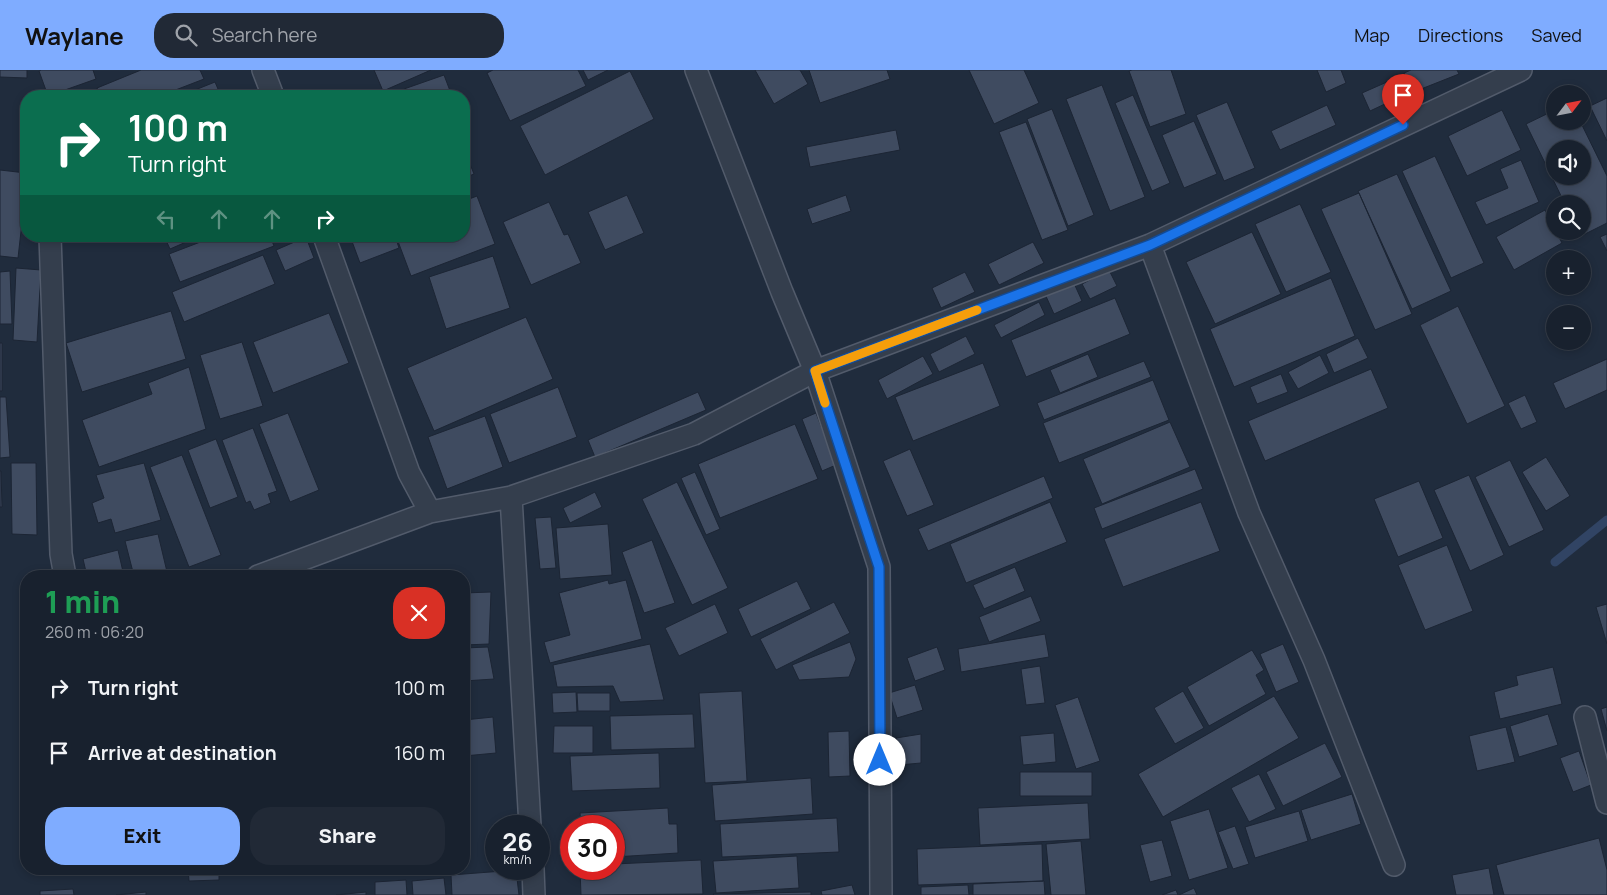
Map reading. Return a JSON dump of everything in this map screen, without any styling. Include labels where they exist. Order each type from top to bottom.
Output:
[{"type":"street","points":[[264,70],[271,90]]},
{"type":"street","points":[[696,70],[782,292],[815,371],[879,567],[881,895]]},
{"type":"street","points":[[274,570],[430,512],[511,496],[694,434],[815,371],[1150,245],[1521,70]]},
{"type":"street","points":[[50,242],[61,554],[64,570]]},
{"type":"street","points":[[326,242],[409,473],[430,512]]},
{"type":"street","points":[[1150,245],[1249,513],[1314,660],[1394,865]]},
{"type":"street","points":[[511,496],[529,815]]},
{"type":"street","points":[[1585,717],[1607,804]]},
{"type":"street","points":[[533,880],[534,895]]},
{"type":"building","points":[[0,70],[27,70],[27,78],[0,77]]},
{"type":"building","points":[[93,70],[96,79],[65,90],[46,90],[39,71]]},
{"type":"building","points":[[141,70],[200,70],[204,79],[176,90],[98,90],[97,88]]},
{"type":"building","points":[[374,70],[431,70],[385,90],[383,90]]},
{"type":"building","points":[[493,70],[578,70],[586,86],[510,121],[487,73]]},
{"type":"building","points":[[583,70],[608,70],[588,80]]},
{"type":"building","points":[[755,70],[800,70],[808,84],[774,104]]},
{"type":"building","points":[[809,70],[887,70],[890,79],[820,103]]},
{"type":"building","points":[[969,70],[1024,70],[1039,103],[994,124]]},
{"type":"building","points":[[1171,70],[1186,114],[1150,127],[1129,71]]},
{"type":"building","points":[[1317,70],[1341,70],[1346,83],[1326,92]]},
{"type":"building","points":[[1411,70],[1457,70],[1459,74],[1411,93],[1404,73]]},
{"type":"building","points":[[630,71],[654,119],[545,175],[520,126]]},
{"type":"building","points":[[444,75],[450,90],[404,90]]},
{"type":"building","points":[[1396,78],[1404,95],[1370,111],[1362,93]]},
{"type":"building","points":[[215,82],[218,90],[195,90]]},
{"type":"building","points":[[1102,85],[1145,197],[1110,211],[1066,99]]},
{"type":"building","points":[[1133,95],[1170,183],[1152,191],[1115,103]]},
{"type":"building","points":[[1607,98],[1607,141],[1591,108],[1591,106]]},
{"type":"building","points":[[1227,102],[1255,168],[1224,181],[1196,115]]},
{"type":"building","points":[[1327,105],[1336,125],[1280,150],[1271,131]]},
{"type":"building","points":[[1052,109],[1094,215],[1068,226],[1027,119]]},
{"type":"building","points":[[1502,110],[1521,150],[1467,176],[1448,136]]},
{"type":"building","points":[[1546,114],[1546,130],[1584,130],[1589,140],[1546,140],[1546,165],[1526,124]]},
{"type":"building","points":[[1194,121],[1217,174],[1184,188],[1162,135]]},
{"type":"building","points":[[1026,122],[1068,230],[1042,240],[999,132]]},
{"type":"building","points":[[896,130],[900,150],[810,167],[806,147]]},
{"type":"building","points":[[1591,143],[1607,176],[1607,223],[1591,231],[1591,195],[1561,195],[1556,185],[1591,185]]},
{"type":"building","points":[[1435,156],[1484,263],[1451,278],[1402,171]]},
{"type":"building","points":[[1521,160],[1539,202],[1486,225],[1475,202],[1508,188],[1500,169]]},
{"type":"building","points":[[470,164],[474,174],[470,176]]},
{"type":"building","points":[[0,170],[20,172],[20,240],[18,258],[0,256]]},
{"type":"building","points":[[1397,174],[1451,291],[1412,309],[1358,191]]},
{"type":"building","points":[[1359,193],[1412,314],[1375,330],[1321,209]]},
{"type":"building","points":[[627,195],[644,233],[605,250],[588,212]]},
{"type":"building","points":[[846,195],[851,211],[812,224],[807,209]]},
{"type":"building","points":[[477,196],[495,244],[411,276],[398,242],[470,242],[470,199]]},
{"type":"building","points":[[549,202],[564,235],[568,234],[581,263],[531,285],[503,222]]},
{"type":"building","points":[[1300,204],[1331,272],[1286,292],[1255,224]]},
{"type":"building","points":[[1545,210],[1546,240],[1560,240],[1562,243],[1546,250],[1546,252],[1514,270],[1496,237]]},
{"type":"building","points":[[1252,232],[1281,294],[1215,324],[1186,262]]},
{"type":"building","points":[[1607,234],[1607,251],[1600,237]]},
{"type":"building","points":[[167,242],[186,242],[170,249]]},
{"type":"building","points":[[200,242],[272,242],[274,246],[180,282],[169,254]]},
{"type":"building","points":[[294,242],[308,242],[314,258],[285,271],[276,250]]},
{"type":"building","points":[[352,242],[397,242],[399,248],[360,263]]},
{"type":"building","points":[[1033,242],[1044,263],[999,285],[988,264]]},
{"type":"building","points":[[263,255],[275,284],[184,322],[172,292]]},
{"type":"building","points":[[493,256],[510,308],[446,329],[429,277]]},
{"type":"building","points":[[16,268],[41,270],[37,342],[13,340]]},
{"type":"building","points":[[1109,270],[1117,286],[1090,299],[1082,284]]},
{"type":"building","points":[[10,271],[12,324],[0,324],[0,272]]},
{"type":"building","points":[[965,272],[975,292],[941,308],[932,288]]},
{"type":"building","points":[[1331,278],[1355,336],[1234,387],[1210,329]]},
{"type":"building","points":[[1073,281],[1082,301],[1054,314],[1045,294]]},
{"type":"building","points":[[1115,298],[1130,334],[1026,377],[1011,340]]},
{"type":"building","points":[[1039,302],[1045,315],[1001,338],[994,325]]},
{"type":"building","points":[[1458,306],[1505,406],[1467,424],[1420,325]]},
{"type":"building","points":[[171,311],[186,359],[82,392],[66,343]]},
{"type":"building","points":[[329,313],[349,363],[273,393],[253,342]]},
{"type":"building","points":[[526,317],[553,379],[434,431],[407,368]]},
{"type":"building","points":[[966,336],[975,354],[939,372],[930,354]]},
{"type":"building","points":[[1358,338],[1368,358],[1334,373],[1326,354]]},
{"type":"building","points":[[242,342],[263,406],[220,419],[200,355]]},
{"type":"building","points":[[0,343],[2,343],[2,391],[0,391]]},
{"type":"building","points":[[1088,354],[1098,377],[1060,393],[1050,370]]},
{"type":"building","points":[[1320,355],[1329,373],[1298,389],[1288,372]]},
{"type":"building","points":[[923,356],[933,374],[887,399],[878,380]]},
{"type":"building","points":[[1607,359],[1607,390],[1565,409],[1553,383]]},
{"type":"building","points":[[1144,361],[1151,377],[1044,420],[1037,403]]},
{"type":"building","points":[[983,363],[1000,406],[913,441],[895,397]]},
{"type":"building","points":[[189,367],[206,429],[99,467],[82,420],[152,394],[148,383]]},
{"type":"building","points":[[1371,369],[1388,408],[1265,461],[1248,421]]},
{"type":"building","points":[[1281,374],[1288,392],[1257,404],[1250,387]]},
{"type":"building","points":[[1153,380],[1169,420],[1059,463],[1043,423]]},
{"type":"building","points":[[558,387],[577,437],[509,463],[490,414]]},
{"type":"building","points":[[698,392],[706,410],[595,457],[588,440]]},
{"type":"building","points":[[1525,395],[1537,422],[1521,429],[1508,403]]},
{"type":"building","points":[[0,397],[6,397],[10,457],[0,458]]},
{"type":"building","points":[[288,413],[319,490],[290,502],[259,424]]},
{"type":"building","points":[[816,413],[836,465],[822,471],[802,419]]},
{"type":"building","points":[[485,416],[503,467],[447,489],[428,437]]},
{"type":"building","points":[[1170,422],[1190,467],[1102,504],[1083,459]]},
{"type":"building","points":[[795,424],[818,479],[720,518],[698,464]]},
{"type":"building","points":[[253,428],[277,491],[268,494],[271,503],[254,510],[250,501],[246,503],[222,440]]},
{"type":"building","points":[[216,439],[238,497],[210,508],[188,450]]},
{"type":"building","points":[[910,449],[934,505],[907,516],[883,461]]},
{"type":"building","points":[[182,455],[221,555],[189,567],[150,467]]},
{"type":"building","points":[[1546,457],[1570,496],[1546,511],[1522,472]]},
{"type":"building","points":[[1510,460],[1544,530],[1509,547],[1475,477]]},
{"type":"building","points":[[11,463],[36,463],[37,535],[12,534]]},
{"type":"building","points":[[144,463],[161,520],[115,533],[111,519],[98,523],[92,503],[104,498],[96,475]]},
{"type":"building","points":[[1195,469],[1203,489],[1102,529],[1094,508]]},
{"type":"building","points":[[1,471],[2,507],[0,507]]},
{"type":"building","points":[[695,472],[720,529],[706,535],[681,478]]},
{"type":"building","points":[[1469,475],[1504,555],[1470,571],[1434,490]]},
{"type":"building","points":[[1044,476],[1053,498],[928,551],[918,529]]},
{"type":"building","points":[[1419,481],[1443,538],[1398,557],[1374,499]]},
{"type":"building","points":[[677,482],[728,588],[692,605],[642,499]]},
{"type":"building","points":[[595,492],[602,507],[570,523],[563,508]]},
{"type":"building","points":[[1050,502],[1067,542],[966,583],[950,544]]},
{"type":"building","points":[[1201,502],[1220,551],[1123,587],[1104,539]]},
{"type":"building","points":[[551,517],[556,568],[540,569],[535,518]]},
{"type":"building","points":[[608,524],[612,575],[560,579],[556,528]]},
{"type":"building","points":[[158,534],[167,570],[132,570],[125,541]]},
{"type":"building","points":[[652,540],[675,603],[644,613],[622,552]]},
{"type":"building","points":[[1447,545],[1473,611],[1425,630],[1398,565]]},
{"type":"building","points":[[118,550],[123,570],[86,570],[83,559]]},
{"type":"building","points":[[1015,567],[1025,591],[984,609],[973,585]]},
{"type":"building","points":[[608,580],[609,584],[626,580],[642,639],[550,663],[544,642],[570,635],[559,593]]},
{"type":"building","points":[[797,581],[811,609],[751,637],[738,609]]},
{"type":"building","points":[[491,592],[489,644],[470,645],[470,593]]},
{"type":"building","points":[[1031,596],[1041,621],[989,642],[979,617]]},
{"type":"building","points":[[834,602],[850,633],[776,670],[760,639]]},
{"type":"building","points":[[715,604],[728,633],[679,656],[665,628]]},
{"type":"building","points":[[1607,604],[1607,644],[1596,607]]},
{"type":"building","points":[[1045,634],[1049,657],[961,672],[958,649]]},
{"type":"building","points":[[850,642],[856,659],[849,677],[799,680],[792,665]]},
{"type":"building","points":[[650,644],[664,700],[620,702],[613,686],[557,687],[553,665]]},
{"type":"building","points":[[1283,644],[1299,682],[1276,692],[1260,654]]},
{"type":"building","points":[[488,647],[494,679],[470,681],[470,648]]},
{"type":"building","points":[[937,647],[945,670],[915,681],[907,658]]},
{"type":"building","points":[[1252,650],[1264,670],[1256,675],[1266,694],[1209,726],[1187,687]]},
{"type":"building","points":[[1040,666],[1045,703],[1026,705],[1021,669]]},
{"type":"building","points":[[1553,667],[1562,704],[1500,719],[1494,692],[1518,685],[1516,676]]},
{"type":"building","points":[[915,685],[923,710],[897,718],[889,693]]},
{"type":"building","points":[[742,691],[747,781],[705,783],[699,693]]},
{"type":"building","points":[[1183,691],[1204,728],[1175,744],[1154,708]]},
{"type":"building","points":[[576,692],[577,712],[553,713],[552,693]]},
{"type":"building","points":[[577,693],[610,693],[610,711],[578,711]]},
{"type":"building","points":[[1274,696],[1299,738],[1163,817],[1138,774]]},
{"type":"building","points":[[1078,697],[1100,761],[1076,769],[1055,705]]},
{"type":"building","points":[[1607,707],[1607,731],[1601,709]]},
{"type":"building","points":[[693,714],[695,748],[611,750],[610,716]]},
{"type":"building","points":[[1548,714],[1558,745],[1519,757],[1510,726]]},
{"type":"building","points":[[493,717],[496,753],[470,755],[470,719]]},
{"type":"building","points":[[554,726],[593,726],[593,753],[553,753]]},
{"type":"building","points":[[1506,727],[1515,762],[1477,771],[1469,736]]},
{"type":"building","points":[[849,731],[850,776],[829,777],[828,732]]},
{"type":"building","points":[[1054,733],[1056,762],[1023,765],[1020,736]]},
{"type":"building","points":[[921,734],[921,763],[899,765],[896,738]]},
{"type":"building","points":[[1325,743],[1342,777],[1283,806],[1266,772]]},
{"type":"building","points":[[1579,751],[1591,785],[1573,792],[1560,758]]},
{"type":"building","points":[[659,753],[660,788],[572,791],[570,756]]},
{"type":"building","points":[[1020,772],[1092,772],[1092,796],[1020,796]]},
{"type":"building","points":[[1259,774],[1276,809],[1249,822],[1231,788]]},
{"type":"building","points":[[811,778],[813,814],[715,821],[712,785]]},
{"type":"building","points":[[1352,794],[1361,824],[1311,840],[1301,810]]},
{"type":"building","points":[[1088,803],[1090,839],[980,845],[978,808]]},
{"type":"building","points":[[668,808],[669,824],[677,824],[678,853],[625,856],[625,815],[580,815],[580,813]]},
{"type":"building","points":[[1209,809],[1228,868],[1189,880],[1170,821]]},
{"type":"building","points":[[1299,811],[1308,841],[1255,858],[1245,827]]},
{"type":"building","points":[[837,818],[839,852],[722,857],[720,824]]},
{"type":"building","points":[[1235,826],[1249,864],[1233,869],[1218,832]]},
{"type":"building","points":[[1599,838],[1607,870],[1607,895],[1504,895],[1496,865]]},
{"type":"building","points":[[1162,840],[1172,876],[1150,882],[1140,845]]},
{"type":"building","points":[[1081,841],[1086,895],[1051,895],[1046,844]]},
{"type":"building","points":[[1042,844],[1043,881],[918,885],[917,849]]},
{"type":"building","points":[[797,856],[799,888],[716,893],[713,861]]},
{"type":"building","points":[[701,860],[703,894],[581,895],[580,880],[625,880],[625,863]]},
{"type":"building","points":[[1489,868],[1494,895],[1456,895],[1452,875]]},
{"type":"building","points":[[485,872],[485,880],[517,880],[519,895],[452,895],[451,875]]},
{"type":"building","points":[[188,875],[219,875],[219,880],[189,881]]},
{"type":"building","points":[[444,878],[446,895],[413,895],[412,881]]},
{"type":"building","points":[[406,880],[407,895],[375,895],[375,882]]},
{"type":"building","points":[[1044,881],[1045,895],[973,895],[973,884]]},
{"type":"building","points":[[852,885],[855,895],[822,895],[821,891]]},
{"type":"building","points":[[968,885],[969,895],[921,895],[921,887]]},
{"type":"building","points":[[1194,888],[1197,895],[1179,895]]},
{"type":"building","points":[[73,889],[74,895],[40,895],[40,891]]},
{"type":"building","points":[[1176,890],[1178,895],[1162,895]]},
{"type":"building","points":[[146,892],[146,895],[116,895]]},
{"type":"building","points":[[366,892],[366,895],[336,895]]},
{"type":"building","points":[[811,892],[811,895],[713,894]]},
{"type":"waterway","points":[[1555,562],[1607,520]]},
{"type":"slow traffic","points":[[825,403],[815,371],[977,310]]},
{"type":"route","points":[[880,760],[879,567],[815,371],[1150,245],[1403,125]]}]
